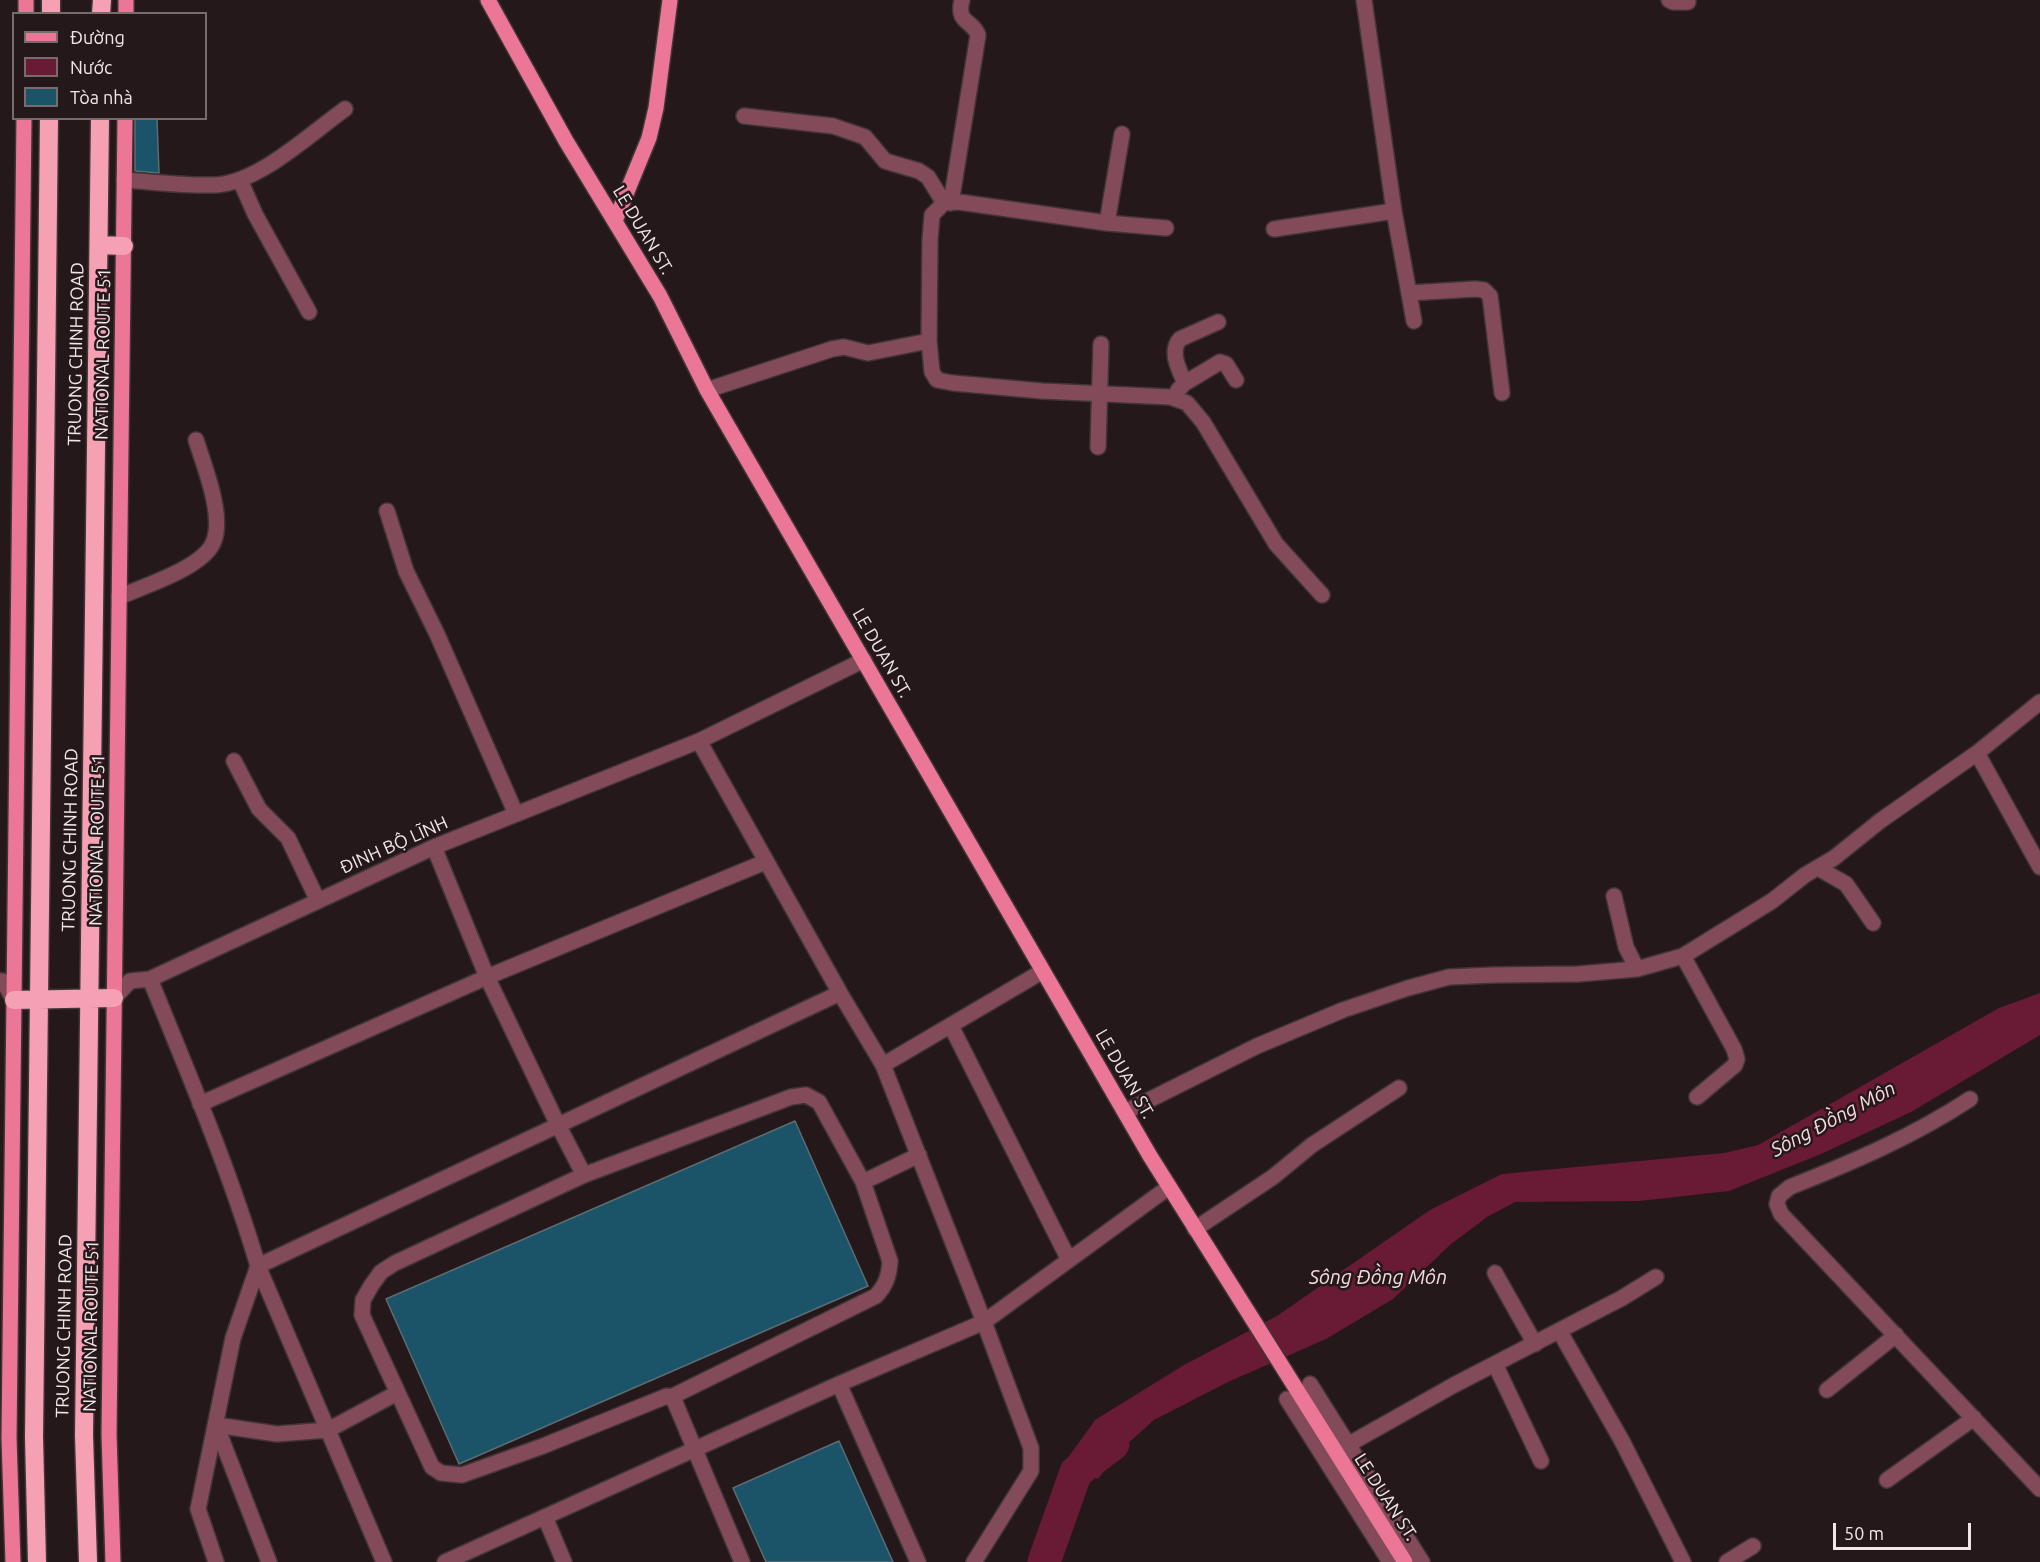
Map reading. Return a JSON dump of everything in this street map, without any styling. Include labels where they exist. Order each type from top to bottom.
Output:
[{"type":"highway","name":"TRUONG CHINH ROAD","points":[[37,1562],[34,1437],[50,120]]},
{"type":"highway","name":"TRUONG CHINH ROAD","points":[[88,1562],[84,1435],[100,120]]},
{"type":"highway","points":[[99,245],[124,246]]},
{"type":"highway","points":[[14,1000],[114,998]]},
{"type":"main road","name":"LE DUAN ST.","points":[[488,0],[566,141],[660,296],[707,390],[1169,1187],[1298,1391],[1341,1449],[1405,1562]]},
{"type":"main road","points":[[615,221],[649,138],[656,108],[670,0]]},
{"type":"main road","points":[[13,1562],[9,1426],[24,120]]},
{"type":"main road","name":"NATIONAL ROUTE 51","points":[[113,1562],[109,1434],[125,120]]},
{"type":"street","points":[[948,203],[978,35],[976,30],[963,20],[960,13],[962,0]]},
{"type":"street","points":[[1364,0],[1394,211],[1414,321]]},
{"type":"street","points":[[1669,0],[1688,2]]},
{"type":"street","points":[[124,180],[217,184],[240,180],[264,169],[345,109]]},
{"type":"street","points":[[744,116],[833,126],[865,137],[885,161],[919,171],[928,177],[948,203]]},
{"type":"street","points":[[1107,224],[1122,134]]},
{"type":"street","points":[[240,180],[255,214],[309,312]]},
{"type":"street","points":[[1166,228],[1107,224],[959,202],[948,203],[932,216],[929,341],[932,372],[937,380],[953,383],[1098,395],[1170,397],[1187,403],[1203,422],[1276,544],[1322,595]]},
{"type":"street","points":[[1274,229],[1394,211]]},
{"type":"street","points":[[1409,293],[1476,289],[1484,290],[1490,296],[1502,393]]},
{"type":"street","points":[[1185,383],[1178,369],[1176,344],[1180,339],[1218,322]]},
{"type":"street","points":[[707,390],[832,349],[844,347],[868,353],[929,341]]},
{"type":"street","points":[[1098,447],[1101,344]]},
{"type":"street","points":[[1170,397],[1185,383],[1220,362],[1226,364],[1236,380]]},
{"type":"street","points":[[119,597],[200,559],[213,544],[216,528],[212,488],[196,440]]},
{"type":"street","points":[[387,511],[406,571],[437,634],[516,814]]},
{"type":"street","name":"ĐINH BỘ LĨNH","points":[[114,998],[130,981],[150,979],[434,847],[699,741],[864,660]]},
{"type":"street","points":[[1125,1112],[1257,1046],[1343,1010],[1408,988],[1449,977],[1578,974],[1637,969],[1683,956],[1754,910],[1772,901],[1834,858],[1880,821],[1977,753],[2040,702]]},
{"type":"street","points":[[699,741],[765,862],[883,1065],[1031,1448],[1031,1471],[974,1562]]},
{"type":"street","points":[[1977,753],[2040,867]]},
{"type":"street","points":[[234,761],[260,808],[288,838],[318,901]]},
{"type":"street","points":[[434,847],[487,977],[584,1175]]},
{"type":"street","points":[[200,1104],[487,977],[765,862]]},
{"type":"street","points":[[1818,868],[1845,884],[1873,923]]},
{"type":"street","points":[[1614,896],[1626,947],[1637,969]]},
{"type":"street","points":[[1683,956],[1734,1049],[1737,1059],[1735,1065],[1697,1097]]},
{"type":"street","points":[[883,1065],[1043,971]]},
{"type":"street","points":[[150,979],[200,1104],[246,1227],[258,1266],[384,1562]]},
{"type":"street","points":[[0,981],[3,981],[14,1000]]},
{"type":"street","points":[[216,1562],[198,1509],[233,1338],[258,1266],[840,993]]},
{"type":"street","points":[[951,1026],[1069,1260]]},
{"type":"street","points":[[1195,1229],[1273,1178],[1312,1145],[1399,1088]]},
{"type":"street","points":[[806,1095],[819,1102],[863,1182],[890,1261],[885,1286],[876,1296],[671,1397],[667,1396],[543,1446],[462,1475],[441,1473],[432,1467],[362,1315],[363,1300],[381,1272],[395,1263],[584,1175],[791,1097],[806,1095]]},
{"type":"street","points":[[1970,1099],[1938,1121],[1873,1153],[1790,1187],[1779,1196],[1777,1204],[1781,1214],[2040,1489]]},
{"type":"street","points":[[863,1182],[919,1155]]},
{"type":"street","points":[[445,1562],[838,1384],[984,1322],[1169,1187]]},
{"type":"street","points":[[1495,1273],[1535,1344]]},
{"type":"street","points":[[1422,1562],[1341,1449],[1495,1364],[1622,1298],[1656,1276]]},
{"type":"street","points":[[1560,1332],[1622,1441],[1683,1562]]},
{"type":"street","points":[[1827,1390],[1896,1335]]},
{"type":"street","points":[[1495,1364],[1541,1461]]},
{"type":"street","points":[[838,1384],[918,1562]]},
{"type":"street","points":[[1298,1391],[1390,1562]]},
{"type":"street","points":[[216,1425],[277,1434],[328,1430],[397,1393]]},
{"type":"street","points":[[671,1397],[742,1562]]},
{"type":"street","points":[[1887,1480],[1974,1418]]},
{"type":"street","points":[[216,1425],[268,1562]]},
{"type":"street","points":[[545,1517],[564,1562]]},
{"type":"street","points":[[1727,1562],[1753,1546]]},
{"type":"water","name":"Sông Đồng Môn","points":[[2040,993],[2040,1035],[1911,1112],[1821,1154],[1729,1191],[1639,1201],[1515,1202],[1487,1217],[1451,1244],[1393,1299],[1326,1339],[1228,1382],[1154,1420],[1116,1454],[1098,1479],[1062,1466],[1095,1420],[1184,1365],[1277,1316],[1430,1210],[1502,1174],[1724,1153],[1758,1145],[1999,1008]]},
{"type":"building","points":[[135,120],[157,120],[159,173],[135,171]]},
{"type":"building","points":[[795,1121],[868,1286],[459,1464],[386,1299]]},
{"type":"building","points":[[839,1441],[893,1562],[766,1562],[733,1488]]},
{"type":"waterway","name":"Sông Đồng Môn","points":[[1044,1562],[1076,1472],[1113,1444]]}]
